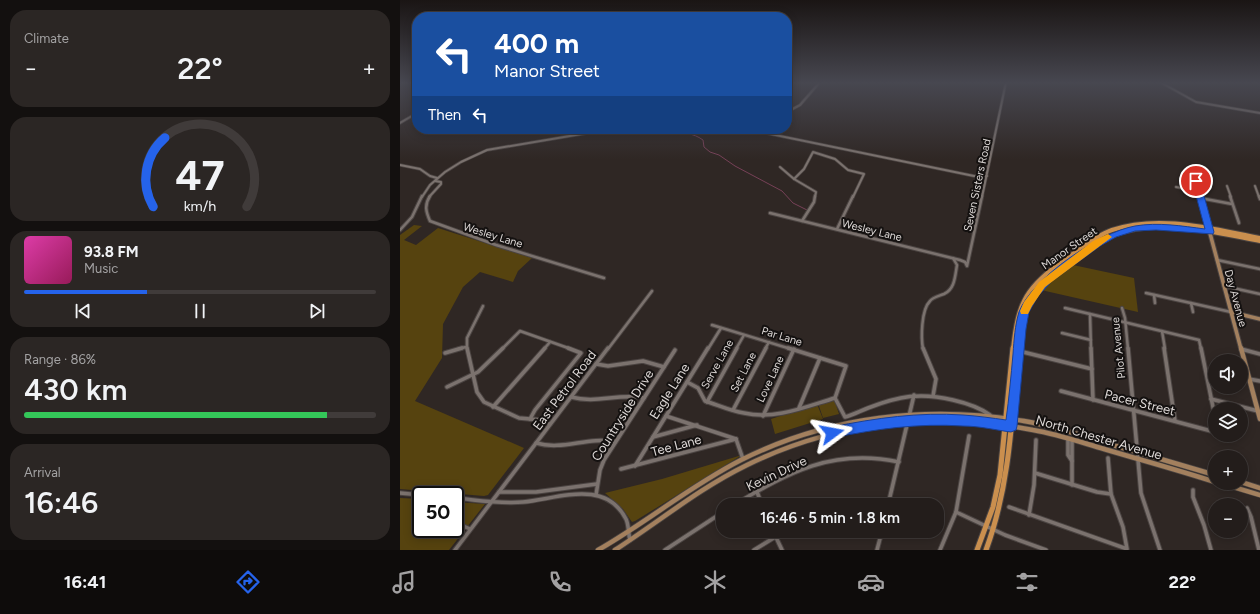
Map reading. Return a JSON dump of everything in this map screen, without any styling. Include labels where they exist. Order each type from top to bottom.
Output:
[{"type":"main road","name":"Day Avenue","points":[[1196,181],[1260,419]]},
{"type":"main road","name":"Manor Street","points":[[977,550],[987,526],[999,479],[1015,328],[1019,310],[1029,291],[1045,276],[1100,236],[1126,226],[1161,223],[1260,238]]},
{"type":"main road","name":"Manor Street","points":[[986,550],[994,529],[1007,475],[1024,312],[1034,294],[1042,284],[1096,243],[1123,231],[1143,227],[1209,230],[1260,241]]},
{"type":"main road","points":[[1231,312],[1260,319]]},
{"type":"main road","name":"North Chester Avenue","points":[[598,550],[628,533],[661,508],[743,459],[768,447],[796,436],[840,424],[876,417],[941,413],[991,416],[1004,422],[1070,439],[1208,480]]},
{"type":"main road","name":"North Chester Avenue","points":[[615,550],[630,541],[666,514],[723,478],[760,459],[798,443],[842,430],[909,420],[1004,422]]},
{"type":"main road","name":"North Chester Avenue","points":[[1012,424],[1022,421],[1058,429],[1208,473]]},
{"type":"main road","points":[[760,459],[767,451],[768,447]]},
{"type":"main road","points":[[1248,484],[1260,488]]},
{"type":"main road","points":[[1243,490],[1260,495]]},
{"type":"street","name":"Seven Sisters Road","points":[[967,266],[1001,108]]},
{"type":"street","points":[[1227,108],[1260,113]]},
{"type":"street","points":[[400,123],[412,116]]},
{"type":"street","points":[[400,230],[413,218],[422,198],[436,179],[463,161],[487,150],[581,134]]},
{"type":"street","points":[[770,134],[974,176],[987,176]]},
{"type":"street","points":[[794,179],[804,169],[813,152],[836,159],[848,170],[864,174],[837,229]]},
{"type":"street","points":[[400,165],[420,169],[436,179]]},
{"type":"street","points":[[780,167],[794,179],[812,188],[816,192],[814,202],[802,221]]},
{"type":"street","name":"Wesley Lane","points":[[436,179],[441,182],[441,184],[429,195],[425,203],[425,212],[430,221],[496,245],[604,278]]},
{"type":"street","points":[[1227,186],[1239,223]]},
{"type":"street","points":[[1255,186],[1260,199]]},
{"type":"street","points":[[1176,187],[1198,191]]},
{"type":"street","points":[[1200,198],[1232,204]]},
{"type":"street","name":"Wesley Lane","points":[[770,213],[962,260],[967,266]]},
{"type":"street","points":[[933,396],[935,377],[926,360],[922,346],[922,332],[926,306],[929,301],[932,297],[945,293],[950,289],[957,265],[952,258]]},
{"type":"street","points":[[1217,260],[1260,269]]},
{"type":"street","points":[[1224,286],[1260,294]]},
{"type":"street","name":"East Petrol Road","points":[[454,550],[652,291]]},
{"type":"street","points":[[1146,293],[1231,312]]},
{"type":"street","points":[[1154,295],[1155,303]]},
{"type":"street","points":[[1191,303],[1193,312]]},
{"type":"street","points":[[483,306],[467,338],[466,347],[480,399],[519,418],[541,420],[550,424]]},
{"type":"street","points":[[1065,308],[1199,340],[1212,402]]},
{"type":"street","name":"Pilot Avenue","points":[[1122,308],[1125,322],[1136,452],[1143,501],[1160,550]]},
{"type":"street","points":[[1090,314],[1093,400]]},
{"type":"street","name":"Par Lane","points":[[712,325],[846,366],[835,398]]},
{"type":"street","name":"Eagle Lane","points":[[635,466],[721,328]]},
{"type":"street","points":[[447,387],[487,365],[520,331],[581,353],[535,410],[530,419]]},
{"type":"street","points":[[1162,331],[1175,421]]},
{"type":"street","points":[[1062,333],[1091,340]]},
{"type":"street","name":"Serve Lane","points":[[707,402],[744,335]]},
{"type":"street","points":[[494,407],[550,342]]},
{"type":"street","name":"Set Lane","points":[[733,410],[769,342]]},
{"type":"street","points":[[445,353],[466,347]]},
{"type":"street","name":"Love Lane","points":[[763,416],[794,349]]},
{"type":"street","points":[[1241,349],[1260,354]]},
{"type":"street","name":"Countryside Drive","points":[[596,495],[601,465],[675,350]]},
{"type":"street","points":[[1019,351],[1092,369]]},
{"type":"street","points":[[799,409],[820,358]]},
{"type":"street","points":[[596,364],[608,366],[643,361],[664,367]]},
{"type":"street","points":[[1249,379],[1260,381]]},
{"type":"street","points":[[687,382],[698,388],[703,399],[707,402],[746,414],[763,416],[799,409],[835,398],[843,415],[846,417],[898,397],[914,395],[933,396],[975,407],[991,416]]},
{"type":"street","name":"Pacer Street","points":[[1061,391],[1208,430]]},
{"type":"street","points":[[571,397],[591,402],[628,395],[644,398]]},
{"type":"street","points":[[890,498],[911,414],[914,395]]},
{"type":"street","points":[[1211,399],[1259,411]]},
{"type":"street","points":[[666,416],[697,425],[736,440],[743,459]]},
{"type":"street","points":[[653,436],[697,425]]},
{"type":"street","points":[[940,550],[956,512],[969,436]]},
{"type":"street","points":[[536,443],[552,448],[598,439],[615,442]]},
{"type":"street","points":[[1070,439],[1068,455],[1072,461],[1072,485]]},
{"type":"street","name":"Tee Lane","points":[[621,469],[736,440]]},
{"type":"street","points":[[1029,515],[1035,473],[1036,440]]},
{"type":"street","name":"Kevin Drive","points":[[746,498],[803,470],[840,458],[872,456],[899,462]]},
{"type":"street","points":[[1009,507],[1127,549],[1124,527],[1111,494],[1108,458]]},
{"type":"street","points":[[1035,473],[1097,492],[1111,494]]},
{"type":"street","points":[[498,492],[522,494],[539,493],[597,484]]},
{"type":"street","points":[[1193,490],[1211,550]]},
{"type":"street","points":[[756,492],[759,498]]},
{"type":"street","points":[[400,493],[412,494]]},
{"type":"street","points":[[464,499],[520,502],[574,494],[596,495],[611,502],[620,510],[627,521],[630,541]]},
{"type":"street","points":[[1248,510],[1251,517],[1258,550]]},
{"type":"street","points":[[956,512],[1005,535],[1046,550]]},
{"type":"street","points":[[665,550],[716,517]]},
{"type":"street","points":[[464,527],[470,529]]},
{"type":"street","points":[[754,550],[773,538]]},
{"type":"street","points":[[777,538],[782,550]]},
{"type":"street","points":[[877,550],[880,538]]},
{"type":"shaded area","points":[[414,225],[422,226],[404,240],[416,245],[438,228],[532,258],[518,271],[513,282],[480,272],[463,287],[443,324],[442,358],[415,401],[524,448],[488,495],[464,494],[464,486],[412,486],[412,490],[400,489],[400,235]]},
{"type":"shaded area","points":[[1073,265],[1134,278],[1138,312],[1041,290]]},
{"type":"shaded area","points":[[834,399],[839,414],[823,418],[818,403]]},
{"type":"shaded area","points":[[817,404],[823,419],[775,434],[771,419]]},
{"type":"shaded area","points":[[742,455],[632,522],[623,509],[605,493],[662,479]]},
{"type":"shaded area","points":[[400,498],[412,499],[412,538],[458,538],[449,550],[400,550]]},
{"type":"shaded area","points":[[464,503],[485,504],[464,531]]},
{"type":"waterway","points":[[689,134],[699,137],[703,140],[704,147],[710,152],[719,155],[735,166],[782,191],[793,203],[807,210]]},
{"type":"slow traffic","points":[[1025,311],[1027,304],[1042,284],[1096,243],[1108,237]]},
{"type":"route","points":[[832,433],[856,427],[891,422],[936,419],[964,420],[1011,426],[1021,329],[1024,312],[1027,304],[1034,294],[1049,278],[1096,243],[1123,231],[1143,227],[1168,227],[1210,232],[1196,181]]}]
